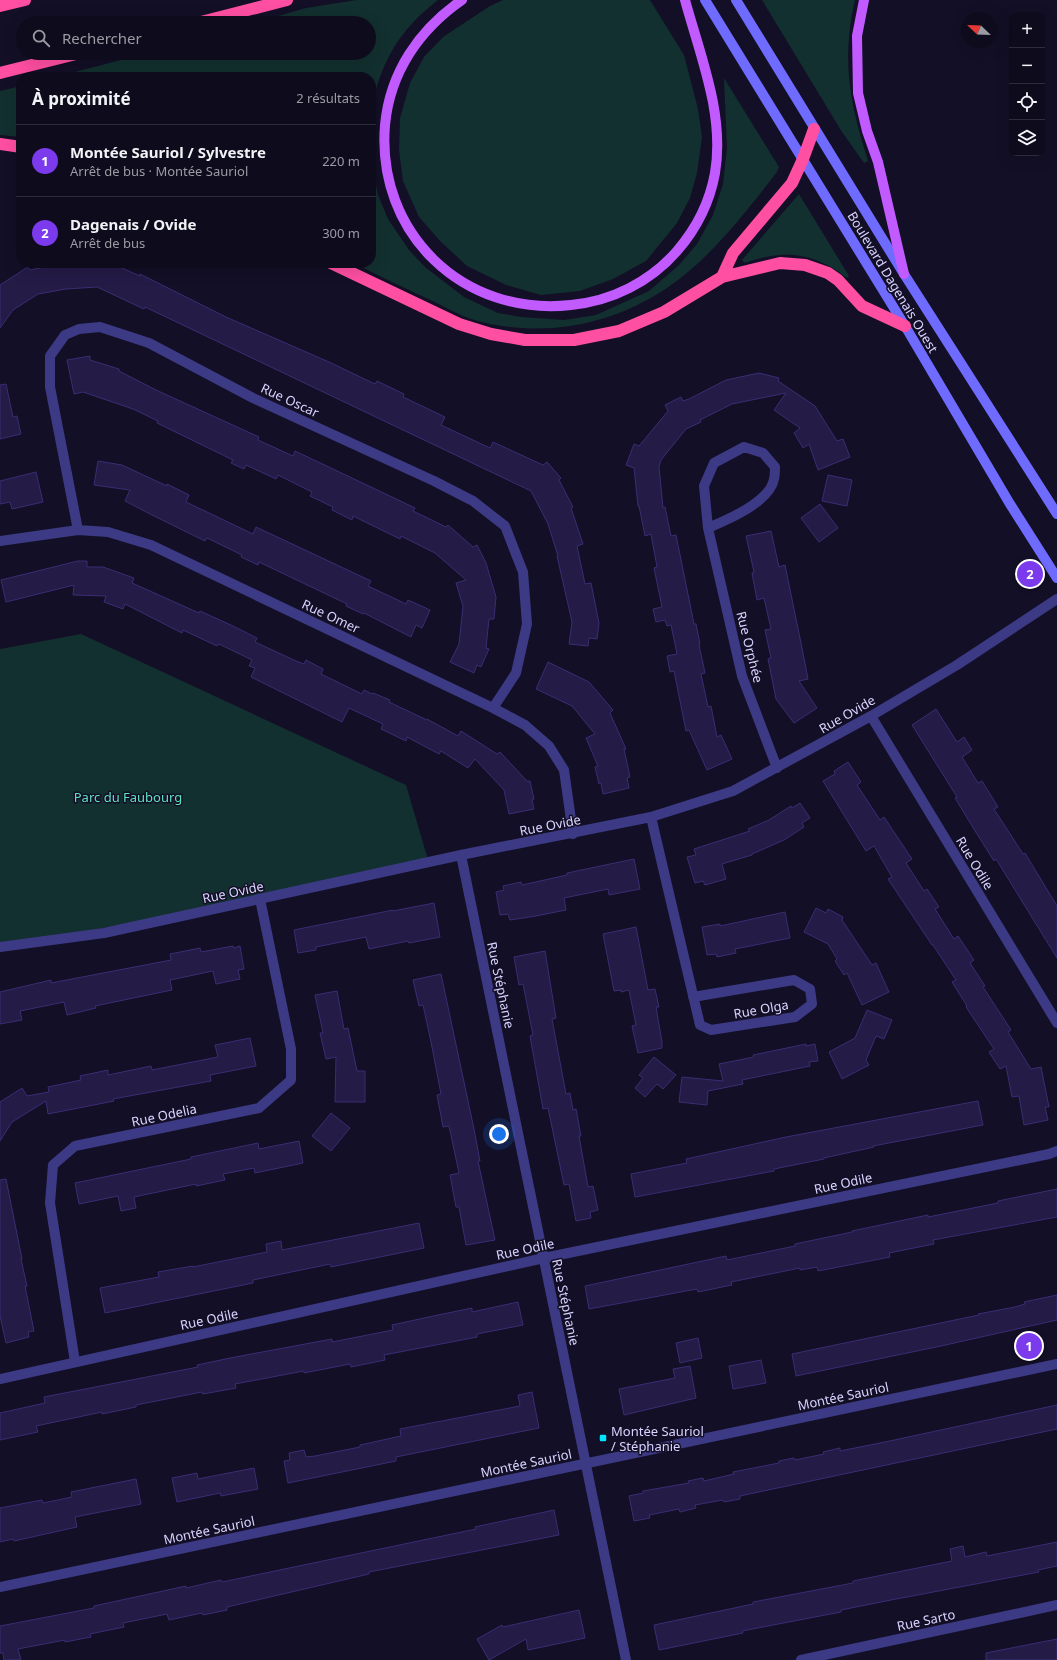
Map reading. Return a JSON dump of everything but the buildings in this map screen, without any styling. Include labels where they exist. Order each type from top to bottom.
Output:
[{"type":"highway","points":[[0,6],[25,0]]},
{"type":"highway","points":[[224,16],[287,0]]},
{"type":"highway","points":[[0,73],[52,60]]},
{"type":"highway","points":[[722,277],[733,253],[792,183],[814,129]]},
{"type":"highway","points":[[0,144],[16,146]]},
{"type":"highway","points":[[341,268],[430,312],[465,326],[509,338],[542,341],[586,338],[632,326],[664,312],[722,277],[780,263],[805,265],[828,273],[838,280],[862,306],[905,326]]},
{"type":"main road","points":[[462,0],[440,16],[422,36],[406,59],[394,82],[387,107],[384,135],[385,161],[390,187],[407,226],[424,249],[445,270],[468,285],[493,297],[522,305],[552,307],[582,304],[610,297],[638,284],[650,276],[682,245],[691,232],[706,203],[715,172],[717,157],[716,125],[710,91],[685,0]]},
{"type":"main road","name":"Boulevard Dagenais Ouest","points":[[706,0],[905,326],[1010,504],[1057,578]]},
{"type":"main road","name":"Boulevard Dagenais Ouest","points":[[736,0],[904,274],[1057,514]]},
{"type":"main road","points":[[864,0],[857,36],[858,93],[867,130],[878,162],[904,274]]},
{"type":"street","name":"Rue Oscar","points":[[78,530],[50,388],[50,356],[65,335],[79,329],[100,327],[149,343],[253,398],[434,481],[473,501],[505,526],[523,572],[527,624],[516,673],[492,708]]},
{"type":"street","name":"Rue Orphée","points":[[708,528],[743,512],[765,494],[774,481],[775,467],[764,453],[744,447],[714,463],[704,486],[708,528],[742,676],[777,768]]},
{"type":"street","name":"Rue Omer","points":[[0,541],[78,530],[108,532],[151,545],[492,708],[525,725],[549,746],[553,752],[564,770],[573,834]]},
{"type":"street","name":"Rue Ovide","points":[[0,947],[104,933],[462,855],[573,834],[651,817],[733,791],[871,716],[956,665],[1057,599]]},
{"type":"street","name":"Rue Odile","points":[[871,716],[1057,1023]]},
{"type":"street","name":"Rue Olga","points":[[651,817],[693,997],[700,1025],[711,1030],[795,1017],[812,1004],[810,989],[794,980],[693,997]]},
{"type":"street","name":"Rue Stéphanie","points":[[462,855],[626,1660]]},
{"type":"street","name":"Rue Odelia","points":[[75,1362],[50,1203],[53,1165],[75,1146],[259,1108],[291,1080],[291,1049],[260,900]]},
{"type":"street","name":"Rue Odile","points":[[0,1379],[544,1258],[1049,1154],[1057,1151]]},
{"type":"street","name":"Montée Sauriol","points":[[0,1587],[1057,1364]]},
{"type":"street","name":"Rue Sarto","points":[[802,1660],[1057,1605]]},
{"type":"green space","points":[[357,0],[438,0],[412,23],[393,49],[386,63],[376,91],[376,72],[75,72],[120,60],[376,60],[376,16],[278,16],[306,8]]},
{"type":"green space","points":[[503,0],[650,0],[684,55],[698,109],[702,137],[697,173],[690,198],[677,223],[646,261],[613,279],[580,291],[541,295],[506,285],[467,266],[440,241],[419,217],[403,181],[399,150],[400,118],[410,83],[424,57],[443,37],[490,6]]},
{"type":"green space","points":[[762,0],[855,0],[851,22],[848,62],[852,101],[868,161],[864,163],[842,132]]},
{"type":"green space","points":[[724,78],[779,167],[777,172],[726,234],[698,264],[683,277],[645,301],[621,312],[597,320],[572,326],[547,328],[522,328],[496,325],[462,316],[364,268],[376,268],[376,184],[378,195],[388,219],[409,250],[425,267],[464,297],[498,313],[521,317],[564,320],[596,315],[649,291],[679,265],[697,244],[713,215],[723,184],[727,148]]},
{"type":"green space","points":[[16,87],[16,137],[0,135],[0,91]]},
{"type":"green space","points":[[799,194],[849,276],[847,278],[835,269],[811,258],[786,255],[772,256],[745,263],[742,260]]},
{"type":"green space","name":"Parc du Faubourg","points":[[81,634],[406,785],[429,863],[276,896],[0,947],[0,649]]},
{"type":"place","name":"Dagenais / Ovide","points":[[1030,574]]},
{"type":"place","name":"Montée Sauriol / Sylvestre","points":[[1029,1346]]},
{"type":"place","name":"Montée Sauriol / Stéphanie","points":[[603,1438]]}]
